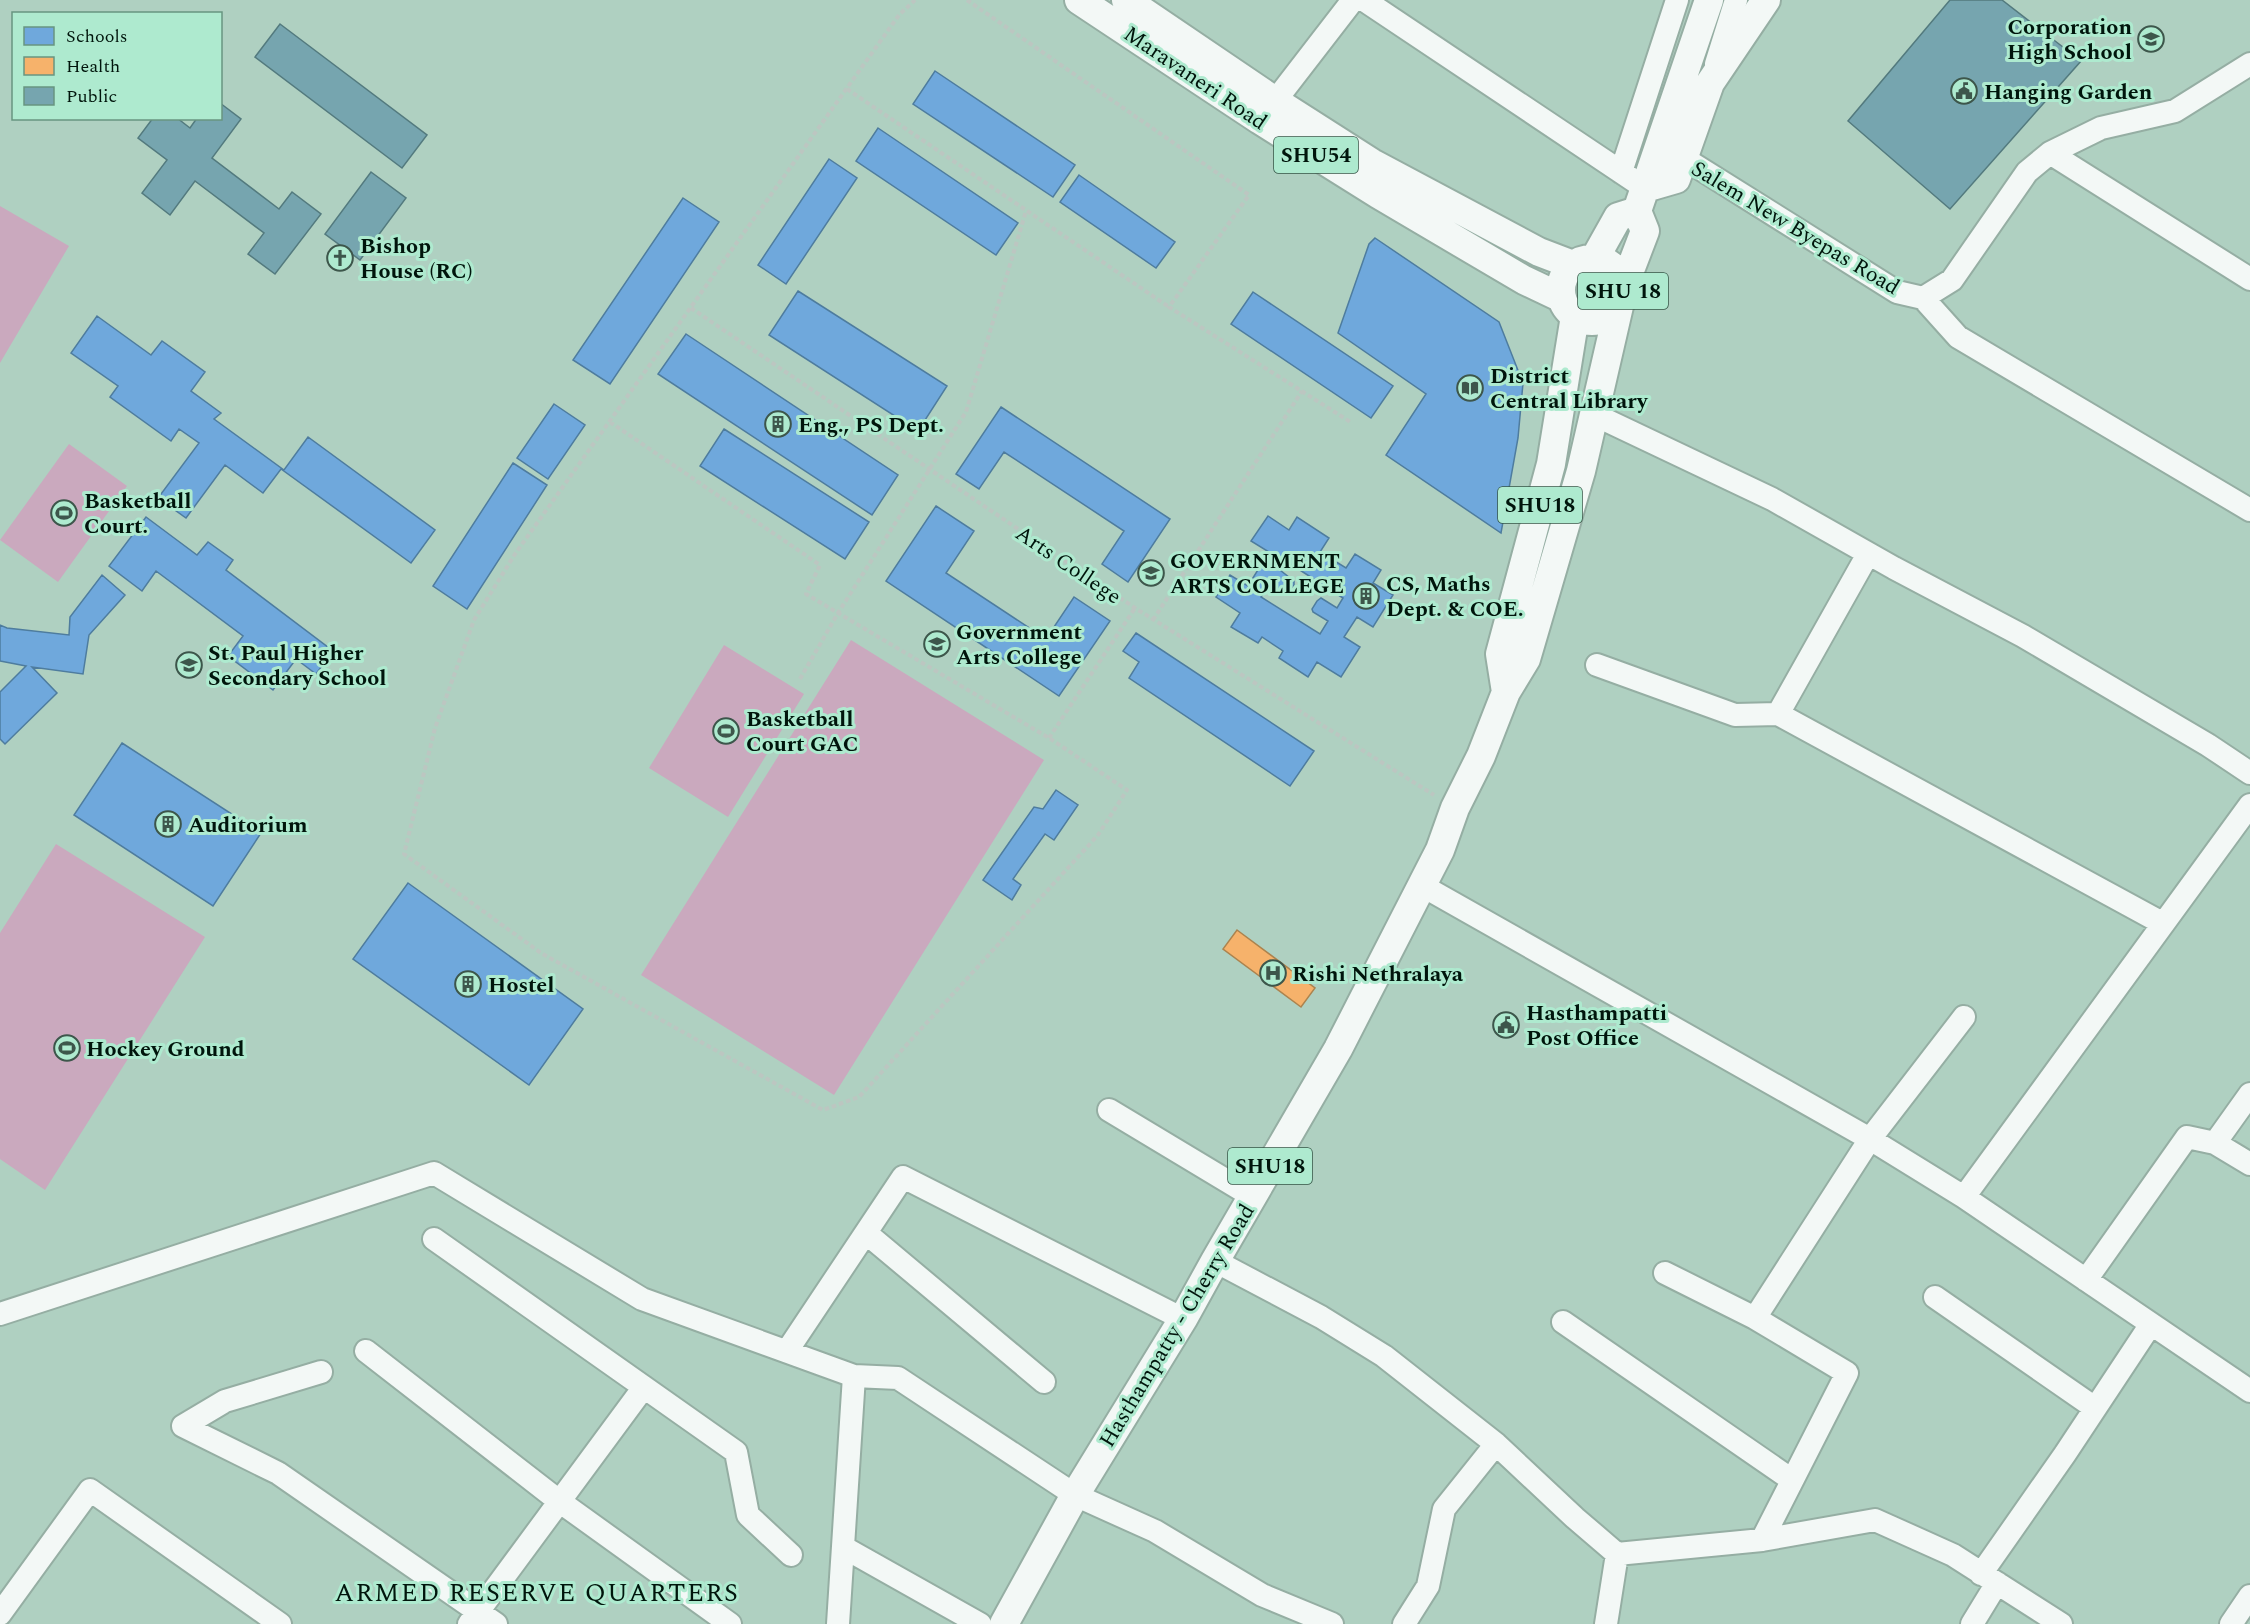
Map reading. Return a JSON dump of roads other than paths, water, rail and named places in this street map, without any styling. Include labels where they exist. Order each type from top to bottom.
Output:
[{"type":"main road","name":"Maravaneri Road","points":[[1126,0],[1378,194],[1569,307]]},
{"type":"main road","points":[[1584,262],[1618,217],[1645,188],[1708,0]]},
{"type":"main road","points":[[1645,188],[1676,179],[1710,83],[1766,0]]},
{"type":"main road","name":"Maravaneri Road","points":[[1093,4],[1268,111],[1372,163],[1539,252],[1584,262]]},
{"type":"main road","name":"Hasthampatty - Cherry Road","points":[[1004,1624],[1075,1495],[1183,1319],[1338,1049],[1440,850],[1455,808],[1481,756],[1506,692],[1526,659],[1581,471],[1621,296],[1645,231],[1645,188]]},
{"type":"main road","name":"SHU 18","points":[[1606,261],[1620,276],[1621,296],[1613,314],[1604,319],[1584,320],[1569,307],[1561,288],[1563,278],[1584,262],[1606,261]]},
{"type":"main road","name":"SHU18","points":[[1506,692],[1500,654],[1551,464],[1569,307]]},
{"type":"street","points":[[1268,111],[1353,0]]},
{"type":"street","points":[[1364,0],[1645,188]]},
{"type":"street","points":[[1621,172],[1677,0]]},
{"type":"street","points":[[1710,83],[1736,0]]},
{"type":"street","name":"Salem New Byepas Road","points":[[1684,159],[1897,292],[1923,298],[1952,280],[2027,172],[2050,153],[2102,128],[2175,111],[2250,64]]},
{"type":"street","points":[[2050,153],[2250,279]]},
{"type":"street","points":[[1923,298],[1958,337],[2250,510]]},
{"type":"street","points":[[1593,414],[1772,499],[1868,554],[2023,636],[2208,745],[2250,773]]},
{"type":"street","points":[[1778,714],[1868,554]]},
{"type":"street","points":[[1597,666],[1735,715],[1778,714],[2162,923]]},
{"type":"street","points":[[1965,1197],[2250,805]]},
{"type":"street","points":[[1421,885],[1870,1139],[1965,1197],[2250,1391]]},
{"type":"street","points":[[1755,1318],[1870,1139],[1964,1017]]},
{"type":"street","points":[[2215,1143],[2250,1094]]},
{"type":"street","points":[[1109,1110],[1252,1196]]},
{"type":"street","points":[[2086,1280],[2187,1137],[2215,1143],[2250,1164]]},
{"type":"street","points":[[0,1314],[434,1173],[642,1299],[854,1376],[898,1378],[1075,1495],[1155,1532],[1262,1595],[1332,1624]]},
{"type":"street","points":[[787,1352],[903,1177],[1183,1319]]},
{"type":"street","points":[[866,1233],[1044,1382]]},
{"type":"street","points":[[434,1239],[736,1452],[748,1515],[791,1555]]},
{"type":"street","points":[[1215,1261],[1320,1317],[1384,1356],[1496,1444],[1617,1554],[1762,1540],[1875,1520],[1953,1555],[2061,1624]]},
{"type":"street","points":[[1665,1273],[1755,1318],[1847,1373],[1762,1540]]},
{"type":"street","points":[[1935,1297],[2096,1408]]},
{"type":"street","points":[[1563,1322],[1792,1480]]},
{"type":"street","points":[[1971,1624],[1989,1578],[2151,1324]]},
{"type":"street","points":[[366,1351],[559,1501],[730,1624]]},
{"type":"street","points":[[321,1372],[225,1401],[183,1426],[278,1473],[481,1620],[559,1501],[644,1387]]},
{"type":"street","points":[[838,1624],[854,1376]]},
{"type":"street","points":[[1404,1624],[1428,1586],[1444,1509],[1496,1444]]},
{"type":"street","points":[[0,1614],[90,1490],[280,1624]]},
{"type":"street","points":[[843,1546],[980,1624]]},
{"type":"street","points":[[1606,1624],[1617,1554]]},
{"type":"street","points":[[2232,1624],[2250,1596]]},
{"type":"place","name":"Corporation High School","points":[[2151,39]]},
{"type":"place","name":"Hanging Garden","points":[[1964,91]]},
{"type":"place","name":"Bishop House (RC)","points":[[340,258]]},
{"type":"place","name":"District Central Library","points":[[1470,388]]},
{"type":"place","name":"Eng., PS Dept.","points":[[778,424]]},
{"type":"place","name":"Basketball Court.","points":[[64,513]]},
{"type":"place","name":"GOVERNMENT ARTS COLLEGE","points":[[1151,573]]},
{"type":"place","name":"CS, Maths Dept. & COE.","points":[[1366,596]]},
{"type":"place","name":"Government Arts College","points":[[937,644]]},
{"type":"place","name":"St. Paul Higher Secondary School","points":[[189,665]]},
{"type":"place","name":"Basketball Court GAC","points":[[726,731]]},
{"type":"place","name":"Auditorium","points":[[168,824]]},
{"type":"place","name":"Rishi Nethralaya","points":[[1273,973]]},
{"type":"place","name":"Hostel","points":[[468,984]]},
{"type":"place","name":"Hasthampatti Post Office","points":[[1506,1025]]},
{"type":"place","name":"Hockey Ground","points":[[67,1048]]},
{"type":"district","name":"ARMED RESERVE QUARTERS","points":[[537,1592]]}]
